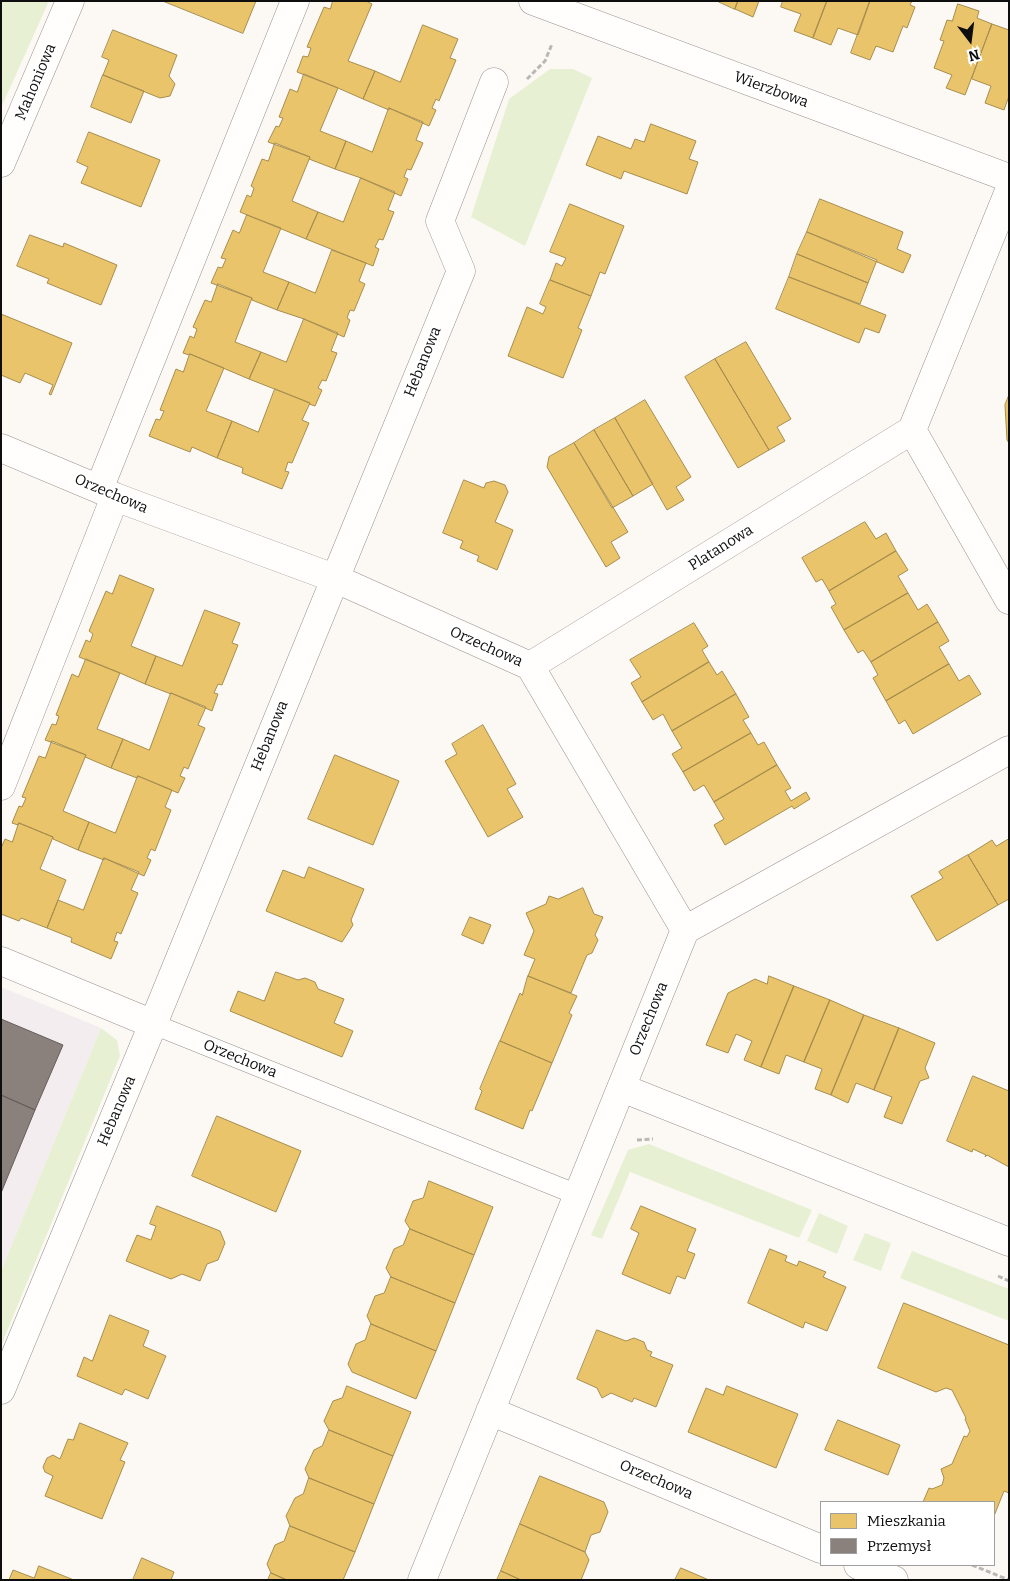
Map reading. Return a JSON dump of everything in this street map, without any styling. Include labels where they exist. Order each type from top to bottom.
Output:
[{"type":"street","name":"Mahoniowa","points":[[1,163],[70,1]]},
{"type":"street","points":[[1,786],[107,493],[295,1]]},
{"type":"street","name":"Wierzbowa","points":[[533,1],[1009,178]]},
{"type":"street","name":"Hebanowa","points":[[1,1390],[461,271],[440,221],[494,82]]},
{"type":"street","points":[[1009,191],[912,430],[1009,600]]},
{"type":"street","name":"Platanowa","points":[[530,666],[912,430]]},
{"type":"street","name":"Orzechowa","points":[[1,448],[107,493],[334,578],[530,666],[685,930],[422,1580]]},
{"type":"street","points":[[685,930],[1009,750]]},
{"type":"street","points":[[1,962],[153,1024]]},
{"type":"street","points":[[622,1088],[1009,1242]]},
{"type":"street","name":"Orzechowa","points":[[490,1411],[820,1550]]},
{"type":"street","points":[[860,1566],[894,1580]]},
{"type":"lane","name":"Orzechowa","points":[[153,1024],[578,1195]]},
{"type":"path","points":[[494,82],[526,80],[544,61],[564,13]]},
{"type":"path","points":[[635,1140],[650,1138],[660,1142]]},
{"type":"path","points":[[990,1273],[1009,1281]]},
{"type":"path","points":[[974,1566],[1009,1580]]},
{"type":"shaded area","points":[[1,987],[101,1028],[1,1271]]},
{"type":"green space","points":[[1,1],[49,1],[1,108]]},
{"type":"green space","points":[[550,69],[573,69],[592,78],[525,246],[471,217],[509,99]]},
{"type":"green space","points":[[101,1028],[117,1040],[120,1056],[1,1346],[1,1271]]},
{"type":"green space","points":[[649,1144],[812,1210],[799,1238],[630,1172],[602,1239],[591,1235],[628,1150]]},
{"type":"green space","points":[[819,1213],[848,1226],[837,1254],[807,1241]]},
{"type":"green space","points":[[865,1233],[891,1243],[881,1271],[853,1260]]},
{"type":"green space","points":[[912,1251],[1009,1289],[1009,1321],[900,1278]]},
{"type":"building: Mieszkania","points":[[163,1],[256,1],[243,33]]},
{"type":"building: Mieszkania","points":[[333,1],[366,1],[372,4],[348,61],[375,71],[363,99],[297,72],[303,56],[308,57],[311,48],[307,47],[324,7],[330,9]]},
{"type":"building: Mieszkania","points":[[717,1],[738,1],[735,9]]},
{"type":"building: Mieszkania","points":[[738,1],[759,1],[753,17],[735,9]]},
{"type":"building: Mieszkania","points":[[783,1],[827,1],[813,38],[794,31],[801,14],[781,7]]},
{"type":"building: Mieszkania","points":[[827,1],[870,1],[858,35],[838,28],[831,45],[813,38]]},
{"type":"building: Mieszkania","points":[[870,1],[912,1],[910,5],[915,7],[907,28],[903,26],[893,52],[876,46],[870,60],[851,53]]},
{"type":"building: Mieszkania","points":[[958,4],[979,11],[977,18],[992,24],[965,95],[946,88],[952,75],[934,68],[944,41],[940,40],[947,20],[952,21]]},
{"type":"building: Mieszkania","points":[[992,24],[1009,30],[1009,96],[1004,110],[985,103],[991,86],[972,79]]},
{"type":"building: Mieszkania","points":[[423,25],[458,39],[450,58],[456,60],[439,101],[436,99],[432,108],[436,110],[429,126],[389,108],[389,110],[363,99],[375,71],[400,82]]},
{"type":"building: Mieszkania","points":[[113,30],[177,55],[169,76],[175,84],[170,96],[160,98],[103,75],[109,60],[102,57]]},
{"type":"building: Mieszkania","points":[[304,74],[338,88],[320,131],[346,141],[335,169],[309,159],[310,157],[268,142],[276,126],[279,127],[283,118],[279,117],[290,89],[297,92]]},
{"type":"building: Mieszkania","points":[[103,75],[144,91],[131,123],[91,107]]},
{"type":"building: Mieszkania","points":[[389,108],[423,122],[416,140],[423,143],[411,170],[407,169],[404,177],[408,179],[401,196],[361,178],[335,169],[346,141],[372,152]]},
{"type":"building: Mieszkania","points":[[651,124],[696,141],[689,159],[698,162],[687,194],[624,171],[621,179],[586,165],[598,136],[631,149],[635,139],[644,142]]},
{"type":"building: Mieszkania","points":[[89,132],[160,160],[141,207],[81,183],[88,167],[77,162]]},
{"type":"building: Mieszkania","points":[[275,143],[310,157],[292,201],[318,212],[306,239],[240,212],[247,195],[251,197],[254,188],[251,186],[262,159],[268,161]]},
{"type":"building: Mieszkania","points":[[361,178],[395,192],[388,210],[394,212],[383,240],[379,239],[375,247],[379,249],[373,266],[306,239],[318,212],[343,222]]},
{"type":"building: Mieszkania","points":[[820,199],[903,232],[897,249],[911,255],[903,273],[807,232]]},
{"type":"building: Mieszkania","points":[[570,204],[624,226],[605,274],[600,272],[591,296],[550,280],[556,263],[562,266],[566,258],[550,252]]},
{"type":"building: Mieszkania","points":[[247,215],[281,228],[263,272],[289,282],[277,310],[252,300],[252,298],[211,283],[218,267],[222,268],[226,259],[221,258],[233,230],[239,233]]},
{"type":"building: Mieszkania","points":[[807,232],[877,260],[868,283],[797,254]]},
{"type":"building: Mieszkania","points":[[30,235],[63,247],[64,243],[117,265],[101,305],[47,283],[49,279],[17,266]]},
{"type":"building: Mieszkania","points":[[332,250],[366,263],[359,281],[365,284],[354,311],[350,310],[347,318],[350,320],[344,337],[304,319],[277,310],[289,282],[315,293]]},
{"type":"building: Mieszkania","points":[[797,254],[868,283],[860,304],[789,277]]},
{"type":"building: Mieszkania","points":[[789,277],[886,315],[879,333],[865,328],[859,343],[776,309]]},
{"type":"building: Mieszkania","points":[[550,280],[591,296],[578,328],[582,330],[563,378],[508,356],[527,307],[543,314],[546,307],[540,304]]},
{"type":"building: Mieszkania","points":[[218,284],[252,298],[235,342],[261,352],[249,379],[190,354],[183,353],[190,336],[194,338],[197,329],[193,327],[205,300],[211,302]]},
{"type":"building: Mieszkania","points":[[1,314],[72,343],[51,395],[49,394],[53,385],[25,373],[20,383],[1,375]]},
{"type":"building: Mieszkania","points":[[304,319],[338,333],[331,351],[337,353],[326,381],[322,380],[318,388],[322,390],[315,406],[249,379],[261,352],[286,362]]},
{"type":"building: Mieszkania","points":[[746,342],[791,419],[777,427],[785,441],[769,450],[715,359]]},
{"type":"building: Mieszkania","points":[[190,354],[224,368],[206,411],[232,421],[217,458],[192,447],[190,452],[149,436],[156,419],[160,420],[164,411],[160,410],[176,369],[183,372]]},
{"type":"building: Mieszkania","points":[[715,359],[769,450],[738,468],[685,377]]},
{"type":"building: Mieszkania","points":[[275,389],[310,403],[302,420],[309,423],[292,463],[288,462],[285,471],[289,472],[282,489],[242,473],[243,468],[217,458],[232,421],[258,432]]},
{"type":"building: Mieszkania","points":[[1009,395],[1009,443],[1007,440],[1005,405]]},
{"type":"building: Mieszkania","points":[[645,400],[691,477],[676,487],[684,500],[667,510],[615,418]]},
{"type":"building: Mieszkania","points":[[615,418],[653,484],[633,496],[594,430]]},
{"type":"building: Mieszkania","points":[[594,430],[633,496],[612,508],[574,443]]},
{"type":"building: Mieszkania","points":[[574,443],[628,532],[611,542],[620,558],[606,567],[547,467],[549,457]]},
{"type":"building: Mieszkania","points":[[464,480],[484,488],[486,483],[494,481],[505,485],[508,492],[495,522],[513,530],[497,570],[477,561],[479,556],[460,548],[463,541],[443,533]]},
{"type":"building: Mieszkania","points":[[865,522],[876,539],[886,533],[896,551],[829,591],[822,579],[816,582],[802,558]]},
{"type":"building: Mieszkania","points":[[896,551],[908,570],[898,576],[908,593],[844,630],[831,607],[836,604],[829,591]]},
{"type":"building: Mieszkania","points":[[120,575],[154,589],[131,646],[156,656],[145,684],[79,657],[86,640],[90,642],[93,634],[89,631],[106,591],[112,594]]},
{"type":"building: Mieszkania","points":[[908,593],[918,610],[927,604],[938,622],[871,662],[863,650],[858,653],[844,630]]},
{"type":"building: Mieszkania","points":[[205,610],[240,623],[232,643],[238,645],[222,685],[218,684],[214,693],[218,694],[212,711],[145,684],[156,656],[182,666]]},
{"type":"building: Mieszkania","points":[[938,622],[949,641],[939,647],[949,664],[886,701],[873,678],[878,675],[871,662]]},
{"type":"building: Mieszkania","points":[[694,623],[708,646],[702,650],[709,662],[642,702],[631,683],[641,677],[630,660]]},
{"type":"building: Mieszkania","points":[[86,659],[120,673],[97,729],[123,739],[111,768],[85,757],[86,755],[45,740],[52,724],[56,725],[59,716],[56,715],[72,674],[78,677]]},
{"type":"building: Mieszkania","points":[[709,662],[717,675],[722,671],[736,694],[672,731],[663,714],[653,720],[642,702]]},
{"type":"building: Mieszkania","points":[[949,664],[959,681],[969,675],[981,694],[913,734],[905,720],[899,724],[886,701]]},
{"type":"building: Mieszkania","points":[[171,693],[206,707],[198,725],[205,728],[188,769],[184,767],[180,776],[185,778],[178,793],[138,776],[137,778],[111,768],[123,739],[149,750]]},
{"type":"building: Mieszkania","points":[[736,694],[749,717],[743,720],[751,733],[683,772],[672,754],[682,748],[672,731]]},
{"type":"building: Mieszkania","points":[[483,725],[516,784],[507,789],[523,817],[488,837],[445,761],[457,754],[452,744]]},
{"type":"building: Mieszkania","points":[[751,733],[758,745],[764,742],[777,765],[714,802],[704,785],[694,791],[683,772]]},
{"type":"building: Mieszkania","points":[[52,741],[86,755],[63,811],[89,822],[78,850],[19,823],[18,825],[12,823],[19,806],[22,807],[26,798],[22,797],[39,756],[45,758]]},
{"type":"building: Mieszkania","points":[[335,755],[399,781],[373,845],[308,819]]},
{"type":"building: Mieszkania","points":[[777,765],[791,788],[785,791],[791,801],[806,792],[810,799],[794,809],[792,806],[725,845],[714,825],[724,819],[714,802]]},
{"type":"building: Mieszkania","points":[[138,776],[172,790],[165,807],[171,810],[155,851],[151,849],[147,858],[151,860],[144,876],[104,858],[104,860],[78,850],[89,822],[115,833]]},
{"type":"building: Mieszkania","points":[[19,823],[53,837],[40,869],[66,880],[47,928],[21,918],[19,921],[1,914],[1,848],[5,839],[12,842]]},
{"type":"building: Mieszkania","points":[[1009,839],[1009,899],[998,905],[968,855],[992,840],[996,846]]},
{"type":"building: Mieszkania","points":[[968,855],[998,905],[937,941],[911,896],[943,878],[939,872]]},
{"type":"building: Mieszkania","points":[[104,858],[139,872],[131,890],[138,893],[121,934],[117,932],[114,941],[118,942],[111,959],[71,942],[72,938],[47,928],[58,900],[83,910]]},
{"type":"building: Mieszkania","points":[[309,867],[364,889],[351,920],[353,925],[342,942],[266,911],[283,870],[304,878]]},
{"type":"building: Mieszkania","points":[[583,888],[594,914],[603,917],[595,935],[598,940],[592,953],[587,955],[571,993],[528,976],[535,959],[524,955],[534,931],[526,913],[546,904],[549,896],[558,899]]},
{"type":"building: Mieszkania","points":[[470,917],[491,925],[483,944],[462,935]]},
{"type":"building: Mieszkania","points":[[276,972],[298,980],[305,978],[315,982],[318,989],[344,999],[334,1023],[353,1031],[342,1057],[230,1011],[238,991],[264,1001]]},
{"type":"building: Mieszkania","points":[[528,976],[577,996],[569,1013],[572,1015],[552,1063],[500,1041],[520,993],[522,995]]},
{"type":"building: Mieszkania","points":[[769,976],[794,986],[761,1067],[744,1060],[752,1041],[736,1034],[728,1053],[706,1045],[728,993],[755,979],[767,984]]},
{"type":"building: Mieszkania","points":[[794,986],[830,1000],[804,1062],[786,1055],[779,1074],[761,1067]]},
{"type":"building: Mieszkania","points":[[830,1000],[864,1015],[831,1095],[815,1089],[822,1069],[804,1062]]},
{"type":"building: Mieszkania","points":[[864,1015],[899,1028],[874,1090],[856,1083],[848,1103],[831,1095]]},
{"type":"building: Mieszkania","points":[[899,1028],[935,1043],[925,1068],[929,1078],[920,1081],[902,1124],[884,1117],[892,1097],[874,1090]]},
{"type":"building: Mieszkania","points":[[500,1041],[552,1063],[523,1129],[475,1109],[482,1091],[480,1089]]},
{"type":"building: Mieszkania","points":[[973,1076],[1009,1091],[1009,1167],[987,1155],[985,1157],[986,1155],[973,1149],[972,1152],[947,1141]]},
{"type":"building: Mieszkania","points":[[217,1116],[301,1151],[276,1212],[192,1176]]},
{"type":"building: Mieszkania","points":[[429,1181],[493,1207],[474,1255],[410,1229],[405,1221],[413,1201],[423,1198]]},
{"type":"building: Mieszkania","points":[[157,1206],[220,1231],[225,1243],[218,1260],[207,1264],[200,1281],[182,1274],[171,1279],[126,1261],[137,1235],[151,1240],[156,1226],[150,1224]]},
{"type":"building: Mieszkania","points":[[641,1206],[696,1229],[687,1251],[695,1254],[685,1279],[677,1276],[670,1294],[622,1274],[639,1233],[631,1229]]},
{"type":"building: Mieszkania","points":[[410,1229],[474,1255],[455,1303],[391,1277],[386,1268],[394,1249],[403,1245]]},
{"type":"building: Mieszkania","points":[[770,1249],[787,1256],[785,1261],[797,1266],[799,1261],[826,1272],[823,1277],[846,1287],[827,1331],[805,1322],[803,1328],[748,1303]]},
{"type":"building: Mieszkania","points":[[391,1277],[455,1303],[436,1351],[371,1324],[367,1316],[375,1296],[384,1293]]},
{"type":"building: Mieszkania","points":[[904,1303],[1009,1345],[1009,1493],[1004,1491],[995,1514],[995,1501],[923,1501],[929,1488],[932,1489],[942,1485],[944,1478],[941,1469],[952,1464],[964,1436],[967,1437],[970,1431],[966,1418],[952,1390],[946,1388],[936,1392],[878,1368]]},
{"type":"building: Mieszkania","points":[[110,1315],[149,1331],[143,1346],[166,1356],[148,1399],[125,1389],[122,1395],[77,1376],[84,1357],[92,1361]]},
{"type":"building: Mieszkania","points":[[371,1324],[436,1351],[416,1399],[352,1372],[348,1364],[356,1344],[365,1340]]},
{"type":"building: Mieszkania","points":[[597,1330],[626,1341],[634,1338],[644,1342],[647,1350],[652,1352],[650,1356],[673,1365],[656,1407],[634,1398],[632,1402],[611,1393],[602,1398],[597,1388],[577,1379]]},
{"type":"building: Mieszkania","points":[[347,1386],[411,1412],[393,1456],[329,1430],[324,1421],[333,1401],[342,1398]]},
{"type":"building: Mieszkania","points":[[727,1386],[798,1414],[776,1468],[688,1432],[706,1388],[723,1395]]},
{"type":"building: Mieszkania","points":[[838,1420],[900,1445],[888,1475],[825,1450]]},
{"type":"building: Mieszkania","points":[[80,1423],[128,1443],[120,1460],[125,1462],[102,1519],[45,1496],[53,1476],[45,1472],[43,1467],[47,1458],[53,1455],[60,1459],[68,1439],[73,1440]]},
{"type":"building: Mieszkania","points":[[329,1430],[393,1456],[374,1504],[309,1478],[305,1469],[314,1450],[322,1446]]},
{"type":"building: Mieszkania","points":[[540,1476],[604,1502],[608,1512],[600,1532],[591,1535],[585,1552],[520,1524]]},
{"type":"building: Mieszkania","points":[[309,1478],[374,1504],[355,1552],[290,1526],[286,1516],[295,1498],[303,1494]]},
{"type":"building: Mieszkania","points":[[520,1524],[585,1552],[589,1560],[581,1580],[521,1580],[501,1571]]},
{"type":"building: Mieszkania","points":[[290,1526],[355,1552],[343,1580],[287,1580],[271,1573],[267,1564],[275,1545],[284,1541]]},
{"type":"building: Mieszkania","points":[[142,1558],[174,1572],[171,1580],[133,1580]]},
{"type":"building: Mieszkania","points":[[39,1566],[74,1580],[9,1580],[13,1570],[34,1578]]},
{"type":"building: Mieszkania","points":[[681,1568],[709,1580],[675,1580]]},
{"type":"building: Mieszkania","points":[[501,1571],[521,1580],[497,1580]]},
{"type":"building: Mieszkania","points":[[271,1573],[287,1580],[268,1580]]},
{"type":"building: Przemysł","points":[[1,1019],[63,1045],[35,1110],[1,1095]]},
{"type":"building: Przemysł","points":[[1,1095],[35,1110],[1,1193]]}]
